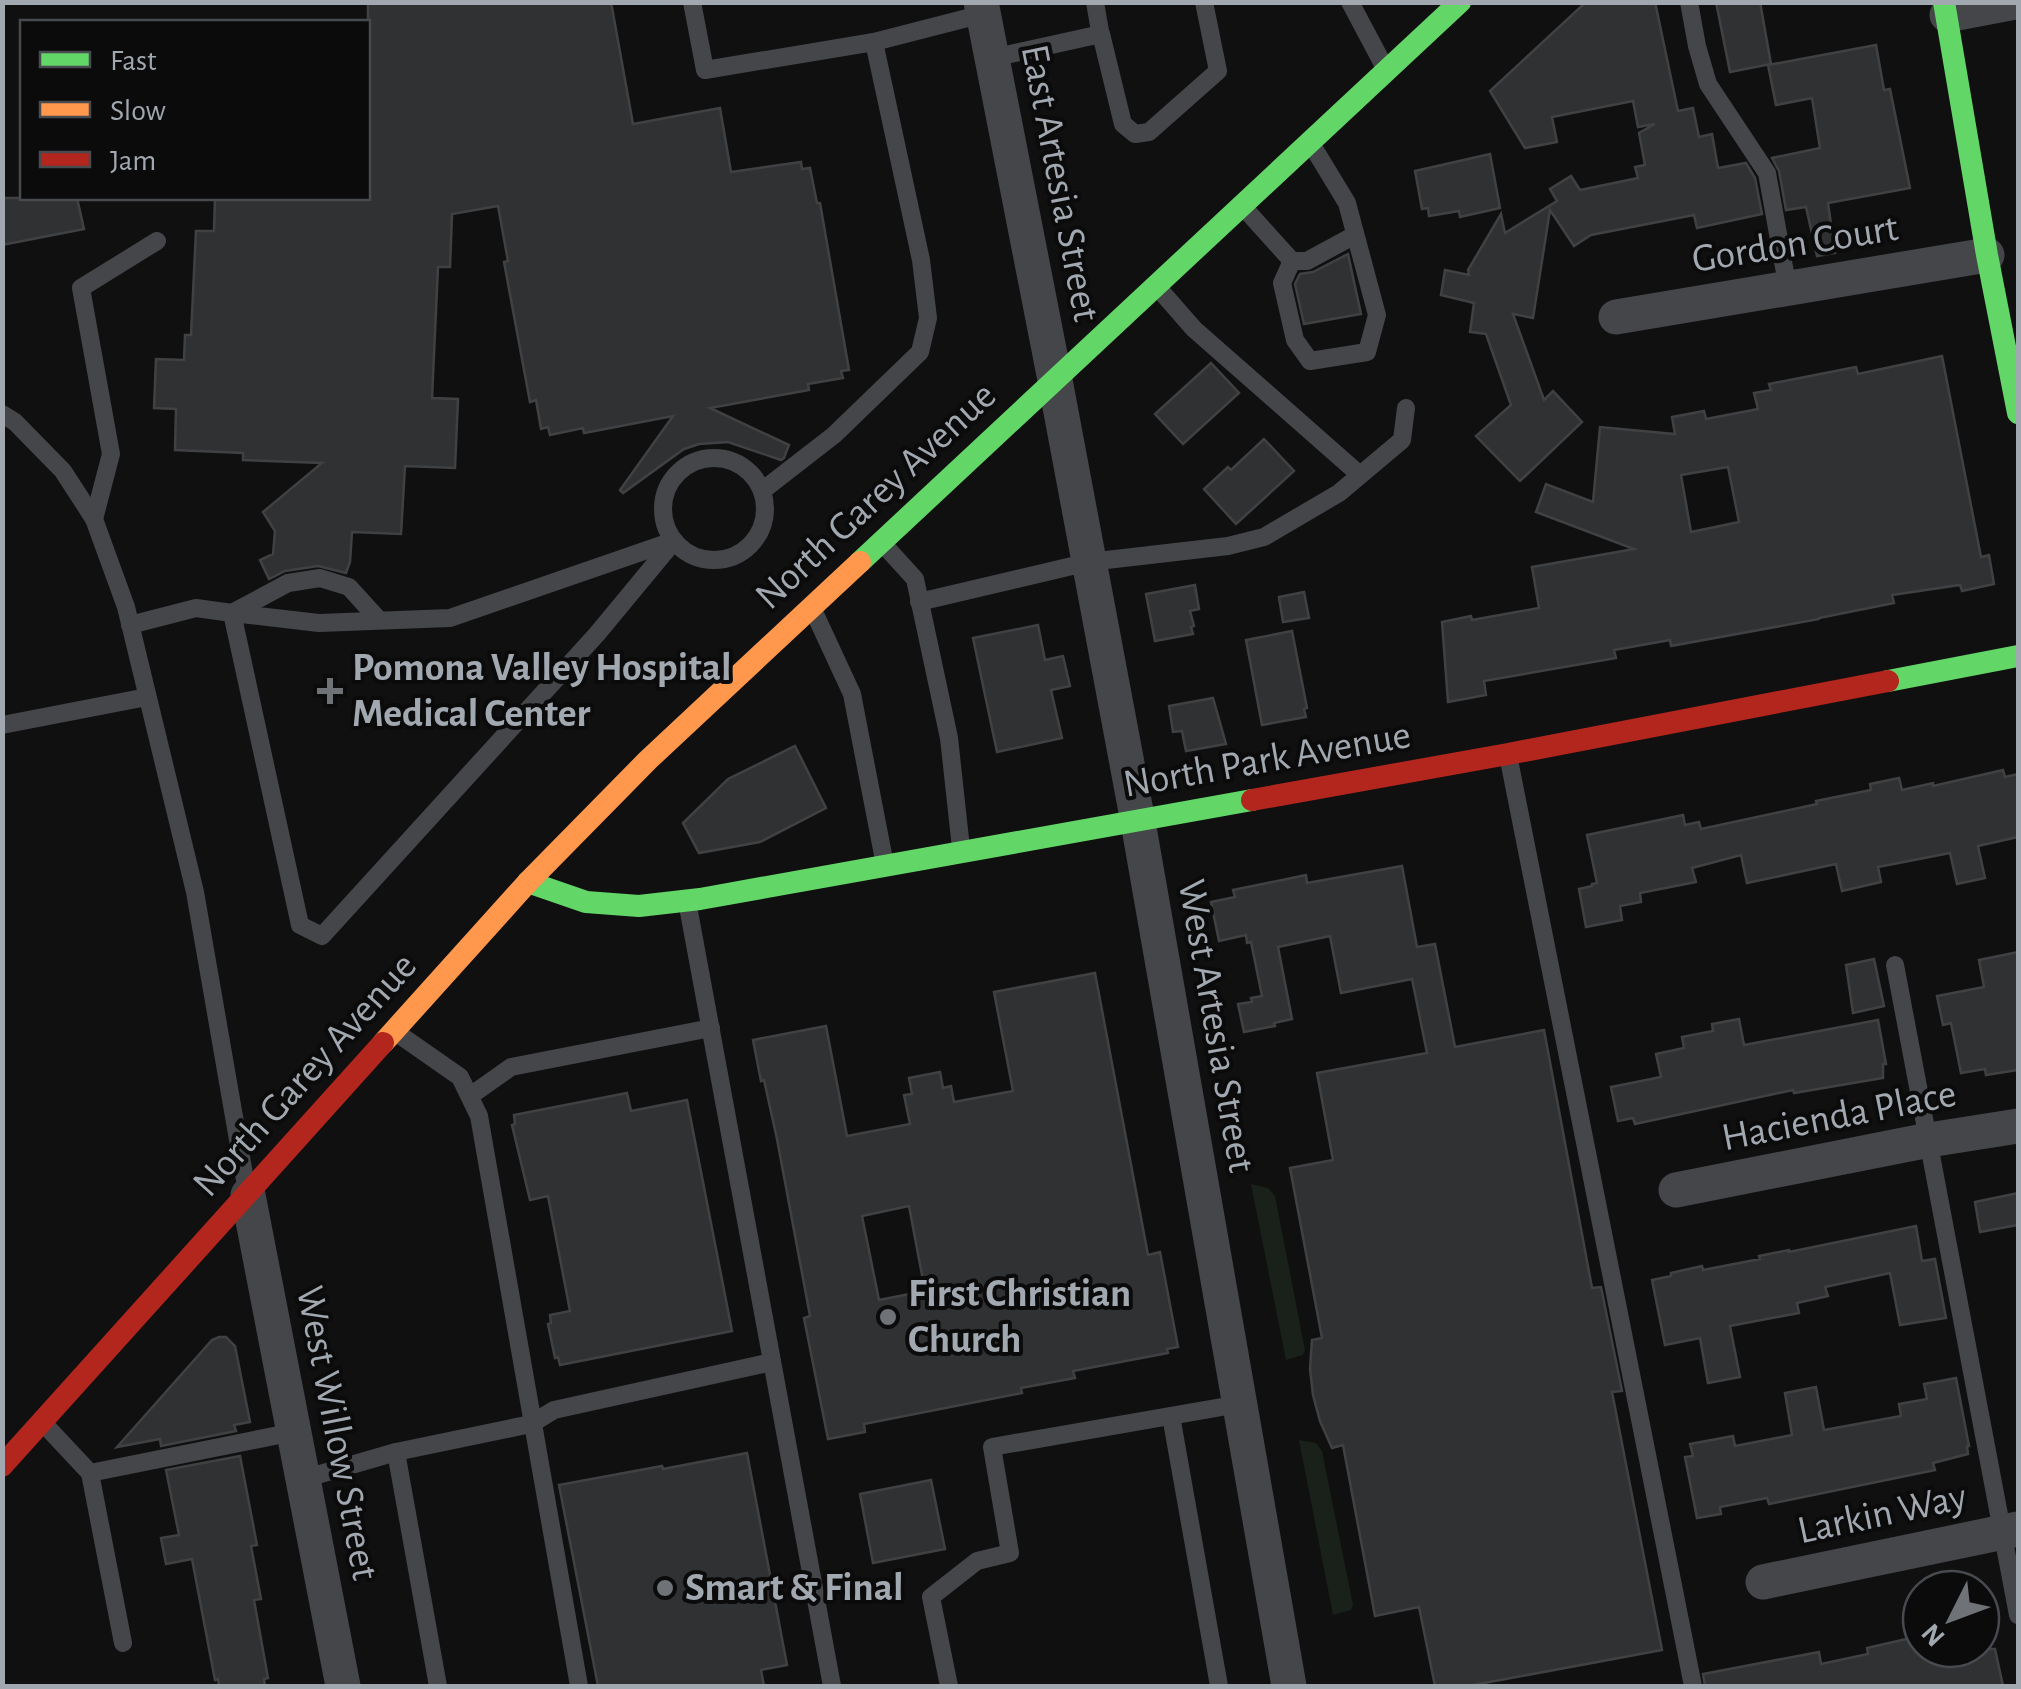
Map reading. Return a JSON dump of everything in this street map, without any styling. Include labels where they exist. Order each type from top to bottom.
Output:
[{"type":"main road","name":"North Garey Avenue","points":[[2,1466],[528,882],[648,760],[1460,2]]},
{"type":"main road","points":[[1946,9],[2018,413]]},
{"type":"main road","name":"North Park Avenue","points":[[528,882],[586,902],[639,906],[688,901],[1508,754],[2018,656]]},
{"type":"street","points":[[1946,9],[2014,2]]},
{"type":"street","name":"East Artesia Street","points":[[982,8],[1056,380]]},
{"type":"street","name":"Gordon Court","points":[[1616,317],[1987,255]]},
{"type":"street","name":"West Artesia Street","points":[[1056,380],[1138,822],[1288,1686]]},
{"type":"street","name":"Hacienda Place","points":[[1676,1190],[2018,1126]]},
{"type":"street","name":"West Willow Street","points":[[248,1195],[343,1686]]},
{"type":"street","name":"Larkin Way","points":[[1763,1582],[2010,1531]]},
{"type":"lane","points":[[692,2],[705,70],[874,42],[982,8]]},
{"type":"lane","points":[[1095,2],[1123,124],[1136,134],[1149,132],[1218,71],[1204,2]]},
{"type":"lane","points":[[1350,2],[1387,71]]},
{"type":"lane","points":[[1689,2],[1708,84],[1767,173],[1788,289]]},
{"type":"lane","points":[[992,58],[1101,34],[1102,37]]},
{"type":"lane","points":[[762,491],[834,435],[920,352],[928,318],[921,260],[874,42]]},
{"type":"lane","points":[[1292,261],[1282,282],[1295,340],[1310,362],[1368,352],[1377,315],[1347,203],[1310,142]]},
{"type":"lane","points":[[1242,206],[1292,261],[1307,261],[1355,235]]},
{"type":"lane","points":[[94,518],[111,454],[81,288],[158,241]]},
{"type":"lane","points":[[1156,286],[1194,329],[1360,475]]},
{"type":"lane","points":[[920,602],[1090,562],[1228,546],[1264,538],[1340,493],[1402,440],[1406,408]]},
{"type":"lane","points":[[2,414],[16,422],[63,470],[94,518],[130,625],[195,892],[248,1195]]},
{"type":"lane","points":[[705,458],[739,465],[753,476],[762,491],[764,523],[757,538],[732,558],[700,559],[674,541],[665,526],[662,508],[666,491],[688,465],[705,458]]},
{"type":"lane","points":[[232,613],[300,925],[322,936],[597,634],[674,541]]},
{"type":"lane","points":[[130,625],[196,608],[318,623],[450,618],[674,541]]},
{"type":"lane","points":[[882,542],[915,579],[949,738],[962,853]]},
{"type":"lane","points":[[232,613],[288,583],[320,578],[350,587],[379,620]]},
{"type":"lane","points":[[811,608],[852,694],[885,867]]},
{"type":"lane","points":[[2,724],[147,698]]},
{"type":"lane","points":[[1508,754],[1693,1686]]},
{"type":"lane","points":[[688,901],[832,1686]]},
{"type":"lane","points":[[1894,965],[2010,1531],[2018,1615]]},
{"type":"lane","points":[[470,1096],[511,1068],[710,1028]]},
{"type":"lane","points":[[395,1031],[460,1077],[479,1116],[579,1686]]},
{"type":"lane","points":[[303,1478],[396,1452],[531,1424],[554,1410],[772,1362]]},
{"type":"lane","points":[[949,1686],[931,1596],[977,1561],[1010,1553],[992,1447],[1239,1404]]},
{"type":"lane","points":[[1172,1416],[1219,1686]]},
{"type":"lane","points":[[42,1422],[90,1473],[123,1643]]},
{"type":"lane","points":[[90,1473],[294,1432]]},
{"type":"lane","points":[[396,1452],[438,1686]]},
{"type":"shaded area","points":[[1251,1184],[1268,1188],[1275,1196],[1305,1350],[1303,1355],[1286,1360]]},
{"type":"shaded area","points":[[1299,1440],[1316,1443],[1322,1451],[1353,1605],[1351,1610],[1333,1615]]},
{"type":"building","name":"Pomona Valley Hospital Medical Center","points":[[368,2],[611,2],[633,124],[720,108],[731,172],[801,162],[802,169],[810,168],[820,203],[849,370],[841,371],[843,378],[808,384],[809,390],[710,408],[789,445],[784,458],[728,442],[699,444],[684,449],[623,493],[620,490],[673,416],[584,433],[583,428],[550,435],[548,427],[541,429],[536,400],[530,402],[504,262],[508,261],[498,206],[452,214],[450,267],[438,267],[432,398],[458,399],[455,468],[405,466],[401,534],[352,532],[346,573],[318,566],[285,571],[269,579],[260,560],[273,554],[275,531],[263,512],[322,463],[243,460],[243,453],[175,450],[176,409],[154,408],[156,359],[184,360],[185,335],[191,335],[196,231],[214,231],[215,200],[370,200]]},
{"type":"building","points":[[1586,2],[1655,2],[1678,111],[1693,108],[1699,137],[1712,134],[1718,168],[1746,163],[1755,178],[1762,214],[1697,228],[1694,215],[1591,235],[1574,246],[1550,210],[1533,318],[1513,314],[1544,400],[1553,391],[1582,422],[1520,481],[1476,436],[1511,405],[1486,334],[1470,332],[1474,303],[1441,295],[1445,270],[1469,275],[1468,270],[1501,214],[1505,233],[1557,201],[1550,189],[1571,176],[1580,190],[1638,178],[1635,167],[1645,165],[1639,133],[1655,124],[1638,127],[1633,101],[1552,117],[1557,142],[1525,148],[1490,91]]},
{"type":"building","points":[[1716,2],[1760,2],[1771,64],[1730,72]]},
{"type":"building","points":[[1876,45],[1884,90],[1890,89],[1910,188],[1828,203],[1835,253],[1817,256],[1806,207],[1786,210],[1779,171],[1772,158],[1820,148],[1812,98],[1776,105],[1768,65]]},
{"type":"building","points":[[1490,154],[1500,208],[1460,217],[1459,211],[1429,216],[1428,208],[1422,209],[1415,171]]},
{"type":"building","points":[[2,198],[77,200],[84,229],[2,245]]},
{"type":"building","points":[[1348,254],[1361,314],[1304,324],[1295,284],[1300,274],[1313,272]]},
{"type":"building","points":[[1942,356],[1981,557],[1989,555],[1994,584],[1962,591],[1960,585],[1892,595],[1894,603],[1819,619],[1671,646],[1670,640],[1614,650],[1616,658],[1484,681],[1486,695],[1448,702],[1442,622],[1539,608],[1532,567],[1634,549],[1536,512],[1546,484],[1593,502],[1600,427],[1675,434],[1672,417],[1704,411],[1706,419],[1758,409],[1754,393],[1771,390],[1769,384],[1856,367],[1858,374]],"holes":[[[1728,467],[1739,522],[1691,532],[1681,475]]]},
{"type":"building","points":[[1211,363],[1239,393],[1183,444],[1155,414]]},
{"type":"building","points":[[1264,439],[1294,471],[1236,524],[1204,489]]},
{"type":"building","points":[[1195,585],[1199,609],[1190,611],[1193,634],[1155,641],[1146,594]]},
{"type":"building","points":[[1304,592],[1309,618],[1283,622],[1279,597]]},
{"type":"building","points":[[1038,625],[1045,660],[1063,656],[1070,686],[1051,690],[1062,738],[997,752],[973,638]]},
{"type":"building","points":[[1292,631],[1306,717],[1262,725],[1246,640]]},
{"type":"building","points":[[1213,698],[1226,744],[1186,751],[1182,731],[1173,732],[1169,706]]},
{"type":"building","points":[[795,746],[826,808],[760,842],[699,853],[683,823],[728,779]]},
{"type":"building","points":[[2003,770],[2005,777],[2018,774],[2018,837],[1978,846],[1985,878],[1957,884],[1950,853],[1878,867],[1881,882],[1842,891],[1836,864],[1747,883],[1741,855],[1692,868],[1696,882],[1640,893],[1641,902],[1620,906],[1622,920],[1586,927],[1579,889],[1597,883],[1587,835],[1683,815],[1685,825],[1699,822],[1701,829],[1817,804],[1816,801],[1871,790],[1870,784],[1899,778],[1902,790]]},
{"type":"building","points":[[1402,866],[1417,947],[1435,944],[1455,1047],[1544,1030],[1592,1288],[1601,1287],[1622,1391],[1612,1392],[1662,1650],[1468,1686],[1435,1686],[1419,1607],[1375,1616],[1343,1445],[1332,1448],[1313,1395],[1312,1340],[1322,1338],[1290,1168],[1333,1160],[1317,1073],[1427,1053],[1412,979],[1341,993],[1330,936],[1278,947],[1292,1019],[1244,1032],[1238,1004],[1262,996],[1251,942],[1247,943],[1246,935],[1219,941],[1211,902],[1235,897],[1233,890],[1306,875],[1307,883]]},
{"type":"building","points":[[2018,952],[2018,1070],[1986,1075],[1985,1069],[1961,1073],[1951,1023],[1943,1025],[1937,996],[1984,987],[1979,960]]},
{"type":"building","points":[[1874,959],[1884,1006],[1853,1013],[1846,965]]},
{"type":"building","points":[[1095,973],[1148,1255],[1160,1252],[1178,1347],[1167,1349],[1168,1353],[1073,1371],[1075,1378],[1021,1388],[1022,1393],[864,1424],[865,1432],[828,1439],[804,1318],[810,1316],[777,1139],[753,1040],[826,1026],[847,1136],[910,1124],[904,1095],[912,1094],[909,1078],[940,1072],[943,1088],[951,1086],[954,1102],[1013,1091],[994,992]],"holes":[[[909,1206],[925,1291],[879,1300],[862,1216]]]},
{"type":"building","points":[[1739,1019],[1744,1045],[1878,1020],[1886,1064],[1883,1078],[1794,1093],[1793,1090],[1635,1124],[1633,1118],[1618,1121],[1611,1087],[1661,1077],[1656,1054],[1684,1048],[1682,1037],[1713,1031],[1712,1024]]},
{"type":"building","points":[[627,1093],[631,1111],[687,1100],[732,1331],[560,1365],[548,1324],[550,1315],[570,1311],[548,1196],[530,1200],[512,1125],[514,1115]]},
{"type":"building","points":[[2018,1193],[2018,1225],[1980,1232],[1975,1202]]},
{"type":"building","points":[[1916,1226],[1922,1261],[1935,1259],[1946,1318],[1900,1325],[1890,1273],[1825,1287],[1828,1296],[1797,1303],[1799,1313],[1730,1326],[1740,1377],[1708,1383],[1700,1338],[1665,1345],[1652,1280],[1702,1266],[1703,1270]]},
{"type":"building","points":[[226,1337],[235,1346],[250,1422],[234,1425],[236,1431],[161,1446],[160,1439],[117,1447],[212,1340]]},
{"type":"building","points":[[1956,1378],[1968,1454],[1933,1463],[1935,1470],[1769,1504],[1767,1498],[1720,1507],[1721,1514],[1697,1518],[1685,1457],[1693,1456],[1690,1444],[1733,1436],[1735,1446],[1792,1435],[1785,1393],[1816,1387],[1824,1430],[1901,1416],[1899,1404],[1927,1399],[1924,1384]]},
{"type":"building","points":[[747,1453],[787,1665],[761,1670],[764,1686],[598,1686],[559,1485]]},
{"type":"building","points":[[240,1456],[257,1545],[251,1546],[261,1599],[254,1600],[268,1678],[264,1679],[265,1686],[219,1686],[192,1559],[166,1564],[161,1538],[179,1535],[166,1470]]},
{"type":"building","points":[[931,1480],[945,1549],[873,1563],[860,1494]]},
{"type":"building","points":[[1901,1640],[1901,1669],[1999,1669],[2003,1686],[1705,1686],[1703,1674],[1819,1652],[1821,1664],[1868,1654],[1867,1648]]},
{"type":"traffic: fast","points":[[860,562],[1460,2]]},
{"type":"traffic: fast","points":[[1944,2],[2018,413]]},
{"type":"traffic: fast","points":[[1888,681],[2018,656]]},
{"type":"traffic: fast","points":[[528,882],[586,902],[639,906],[700,899],[1252,800]]},
{"type":"traffic: slow","points":[[383,1043],[528,882],[648,760],[860,562]]},
{"type":"traffic: jam","points":[[1252,800],[1888,681]]},
{"type":"traffic: jam","points":[[2,1466],[383,1043]]},
{"type":"place","name":"Pomona Valley Hospital Medical Center","points":[[330,691]]},
{"type":"place","name":"First Christian Church","points":[[888,1317]]},
{"type":"place","name":"Smart & Final","points":[[665,1588]]}]
